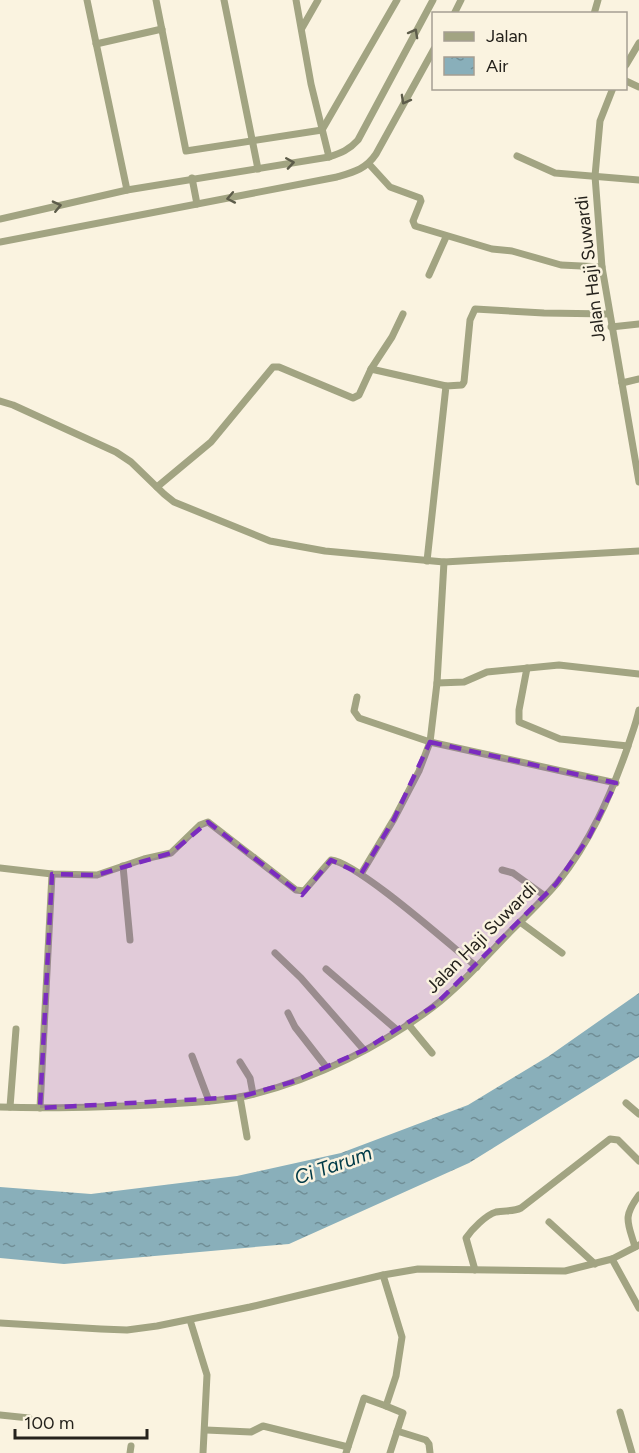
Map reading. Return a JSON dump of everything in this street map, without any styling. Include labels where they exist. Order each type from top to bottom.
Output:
[{"type":"street","points":[[87,0],[127,190]]},
{"type":"street","points":[[156,0],[186,151],[322,130]]},
{"type":"street","points":[[224,0],[258,169]]},
{"type":"street","points":[[296,0],[329,157]]},
{"type":"street","points":[[302,28],[318,0]]},
{"type":"street","points":[[322,130],[397,0]]},
{"type":"street","points":[[0,219],[127,190],[329,157],[351,148],[358,140],[433,0]]},
{"type":"street","points":[[96,44],[162,29]]},
{"type":"street","points":[[627,63],[639,43]]},
{"type":"street","points":[[0,242],[337,177],[362,169],[369,164],[432,53]]},
{"type":"street","name":"Jalan Haji Suwardi","points":[[612,90],[600,121],[595,176],[602,267],[611,327],[635,444],[639,482]]},
{"type":"street","points":[[517,156],[555,173],[639,180]]},
{"type":"street","points":[[369,164],[390,187],[420,198],[421,201],[413,221],[415,226],[446,237],[492,249],[512,251],[561,266],[602,267]]},
{"type":"street","points":[[192,178],[197,204]]},
{"type":"street","points":[[429,275],[446,237]]},
{"type":"street","points":[[372,369],[446,386],[462,385],[470,320],[475,309],[609,314]]},
{"type":"street","points":[[157,487],[215,437],[273,367],[279,367],[353,398],[359,395],[392,337],[402,314]]},
{"type":"street","points":[[611,327],[639,324]]},
{"type":"street","points":[[622,383],[639,379]]},
{"type":"street","points":[[427,561],[446,386]]},
{"type":"street","points":[[0,401],[14,405],[116,452],[137,466],[174,502],[270,541],[325,551],[444,562],[639,551]]},
{"type":"street","points":[[361,874],[419,771],[430,742],[437,683],[444,562]]},
{"type":"street","points":[[437,683],[464,682],[487,672],[559,665],[639,674]]},
{"type":"street","points":[[527,668],[519,722],[560,739],[628,746]]},
{"type":"street","points":[[357,698],[354,711],[359,718],[430,742],[616,783]]},
{"type":"street","name":"Jalan Haji Suwardi","points":[[0,1107],[133,1106],[240,1097],[292,1082],[327,1068],[364,1050],[408,1024],[434,1006],[477,967],[556,884],[580,852],[597,824],[616,783],[638,723],[639,710]]},
{"type":"street","points":[[0,868],[91,876],[171,853],[200,825],[208,822],[296,890],[304,891],[331,860],[361,874],[477,967]]},
{"type":"street","points":[[123,866],[129,940]]},
{"type":"street","points":[[502,870],[513,873],[545,896]]},
{"type":"street","points":[[40,1108],[52,874]]},
{"type":"street","points":[[520,921],[562,953]]},
{"type":"street","points":[[275,952],[364,1050]]},
{"type":"street","points":[[326,969],[397,1030]]},
{"type":"street","points":[[288,1013],[295,1027],[327,1068]]},
{"type":"street","points":[[408,1024],[432,1053]]},
{"type":"street","points":[[10,1107],[16,1029]]},
{"type":"street","points":[[192,1056],[209,1101]]},
{"type":"street","points":[[240,1062],[250,1078],[253,1094]]},
{"type":"street","points":[[240,1097],[247,1137]]},
{"type":"street","points":[[626,1102],[639,1114]]},
{"type":"street","points":[[475,1269],[466,1238],[491,1215],[521,1208],[609,1139],[618,1140],[639,1161]]},
{"type":"street","points":[[0,1323],[127,1330],[190,1320],[418,1269],[552,1272],[595,1264],[612,1259],[637,1246],[627,1216],[630,1207],[639,1195]]},
{"type":"street","points":[[549,1222],[595,1264]]},
{"type":"street","points":[[612,1259],[639,1308]]},
{"type":"street","points":[[383,1275],[402,1337],[396,1376],[386,1406]]},
{"type":"street","points":[[190,1320],[207,1375],[206,1430],[203,1453]]},
{"type":"street","points":[[206,1430],[251,1432],[263,1426],[347,1450],[364,1398],[403,1413],[390,1453]]},
{"type":"street","points":[[620,1412],[632,1453]]},
{"type":"street","points":[[0,1415],[29,1419]]},
{"type":"street","points":[[397,1431],[426,1440],[430,1453]]},
{"type":"highlighted area","points":[[430,742],[616,783],[589,837],[556,884],[434,1006],[364,1050],[292,1082],[240,1097],[40,1108],[52,874],[97,875],[171,853],[208,822],[302,895],[331,860],[361,874],[394,819]]},
{"type":"water","name":"Ci Tarum","points":[[639,993],[639,1057],[469,1163],[289,1244],[64,1264],[0,1258],[0,1187],[91,1194],[237,1176],[341,1153],[468,1105],[549,1056]]}]
